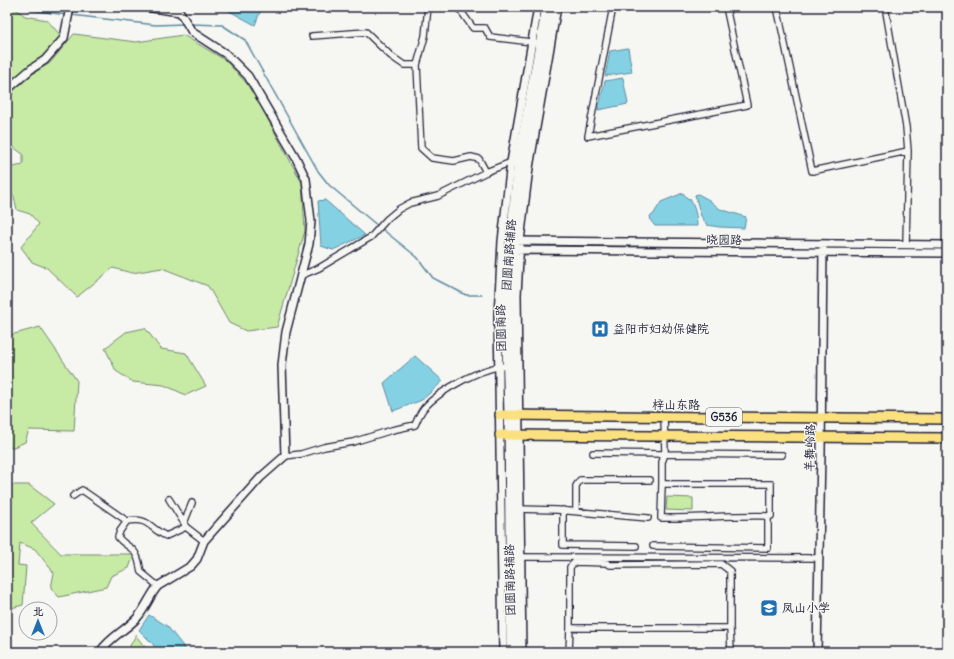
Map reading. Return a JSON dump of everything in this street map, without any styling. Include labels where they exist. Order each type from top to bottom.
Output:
[{"type":"highway","name":"梓山东路","points":[[510,415],[947,419]]},
{"type":"highway","name":"G536","points":[[510,435],[947,438]]},
{"type":"street","points":[[145,7],[180,12],[192,32],[226,54],[248,76],[296,158],[306,179],[311,221],[309,244],[286,332],[282,364],[285,456]]},
{"type":"street","points":[[428,7],[425,36],[417,65],[421,148],[432,158],[454,161],[471,158],[479,159],[486,172]]},
{"type":"street","points":[[458,7],[473,28],[485,28],[490,37],[540,43]]},
{"type":"street","points":[[300,276],[320,268],[371,237],[399,209],[410,203],[438,196],[514,160],[538,7]]},
{"type":"street","name":"团圆南路","points":[[510,652],[511,241],[514,160],[540,43],[546,7]]},
{"type":"street","name":"团圆南路","points":[[511,241],[552,7]]},
{"type":"street","name":"团圆南路辅路","points":[[503,652],[510,415],[517,296],[511,241],[529,168],[537,116],[558,7]]},
{"type":"street","points":[[613,7],[588,136],[747,105],[726,7]]},
{"type":"street","points":[[777,7],[812,171],[908,151]]},
{"type":"street","points":[[7,94],[9,88],[31,69],[46,60],[64,38],[69,12]]},
{"type":"street","points":[[886,12],[906,127],[908,151],[906,245]]},
{"type":"street","points":[[312,36],[366,32],[391,56],[404,65],[417,65]]},
{"type":"street","name":"晓园路","points":[[511,241],[947,245]]},
{"type":"street","name":"羊舞岭路","points":[[816,652],[822,437],[823,244]]},
{"type":"street","name":"团圆南路","points":[[510,415],[503,366],[505,308],[511,250]]},
{"type":"street","name":"晓园路","points":[[511,250],[947,253]]},
{"type":"street","points":[[511,309],[517,296]]},
{"type":"street","points":[[100,652],[104,646],[137,619],[147,606],[154,590],[158,586],[190,566],[197,559],[204,541],[261,477],[285,456],[301,454],[324,447],[353,442],[392,430],[415,425],[423,409],[439,394],[462,381],[496,366],[503,366]]},
{"type":"street","points":[[662,484],[771,484],[771,516],[661,518],[662,462],[665,454],[664,417]]},
{"type":"street","name":"团圆南路","points":[[510,435],[517,509],[518,557],[516,652]]},
{"type":"street","points":[[594,453],[782,455]]},
{"type":"street","points":[[576,512],[576,486],[580,480],[650,480]]},
{"type":"street","points":[[73,496],[82,490],[127,521]]},
{"type":"street","points":[[169,499],[185,525],[204,541]]},
{"type":"street","points":[[158,586],[141,572],[138,558],[134,550],[121,541],[118,537],[120,531],[127,521],[136,519],[147,522],[160,534],[166,536],[185,525],[192,502]]},
{"type":"street","points":[[517,509],[563,510],[648,518]]},
{"type":"street","points":[[563,510],[563,545],[636,546]]},
{"type":"street","points":[[653,546],[768,548],[768,516]]},
{"type":"street","points":[[518,557],[819,558]]},
{"type":"street","name":"团圆南路辅路","points":[[518,557],[522,652]]},
{"type":"street","points":[[569,652],[570,567],[575,562],[606,563],[610,565],[721,564],[730,571],[731,652]]},
{"type":"street","points":[[570,628],[730,628]]},
{"type":"green space","points":[[7,7],[13,7],[25,16],[47,20],[61,36],[44,58],[29,66],[7,87]]},
{"type":"green space","points":[[74,34],[136,42],[183,35],[225,60],[251,88],[302,183],[305,231],[277,327],[246,331],[229,323],[208,286],[162,268],[132,273],[113,268],[77,297],[47,268],[32,262],[21,247],[39,224],[30,214],[17,210],[14,196],[7,189],[7,168],[23,165],[23,154],[10,145],[7,139],[8,100],[14,90],[34,73],[50,63]]},
{"type":"green space","points":[[40,327],[77,381],[74,431],[29,430],[25,442],[14,447],[7,447],[7,336]]},
{"type":"green space","points":[[145,328],[161,349],[186,353],[206,386],[186,395],[164,385],[133,382],[116,371],[105,348],[126,332]]},
{"type":"green space","points":[[7,485],[29,485],[54,504],[31,523],[61,554],[134,554],[129,568],[111,576],[106,587],[59,597],[51,588],[54,573],[35,549],[20,543],[18,565],[26,566],[23,601],[18,601],[18,606],[7,609]]},
{"type":"green space","points":[[667,497],[693,498],[693,511],[666,510]]},
{"type":"green space","points":[[136,635],[149,652],[131,652],[130,646]]},
{"type":"water","points":[[222,7],[262,7],[255,25]]},
{"type":"water","points":[[628,48],[632,72],[605,76],[610,51]]},
{"type":"water","points":[[623,78],[628,104],[598,110],[605,81]]},
{"type":"water","points":[[683,193],[690,199],[693,206],[697,226],[655,226],[651,221],[650,216],[653,215],[661,202]]},
{"type":"water","points":[[698,194],[709,200],[720,209],[746,217],[744,228],[707,225],[701,216],[695,195]]},
{"type":"water","points":[[325,200],[365,235],[333,250],[321,246],[318,201]]},
{"type":"water","points":[[415,356],[443,381],[422,400],[393,411],[384,383]]},
{"type":"water","points":[[149,615],[167,626],[187,652],[157,652],[153,644],[139,630]]},
{"type":"waterway","points":[[27,7],[30,10],[67,15]]},
{"type":"waterway","points":[[71,15],[156,25],[184,24]]},
{"type":"waterway","points":[[190,24],[222,25],[245,40],[318,171],[329,185],[379,227]]},
{"type":"waterway","points":[[382,229],[417,257],[433,278],[466,295],[482,295]]},
{"type":"place","name":"益阳市妇幼保健院","points":[[600,329]]},
{"type":"place","name":"凤山小学","points":[[769,608]]}]
